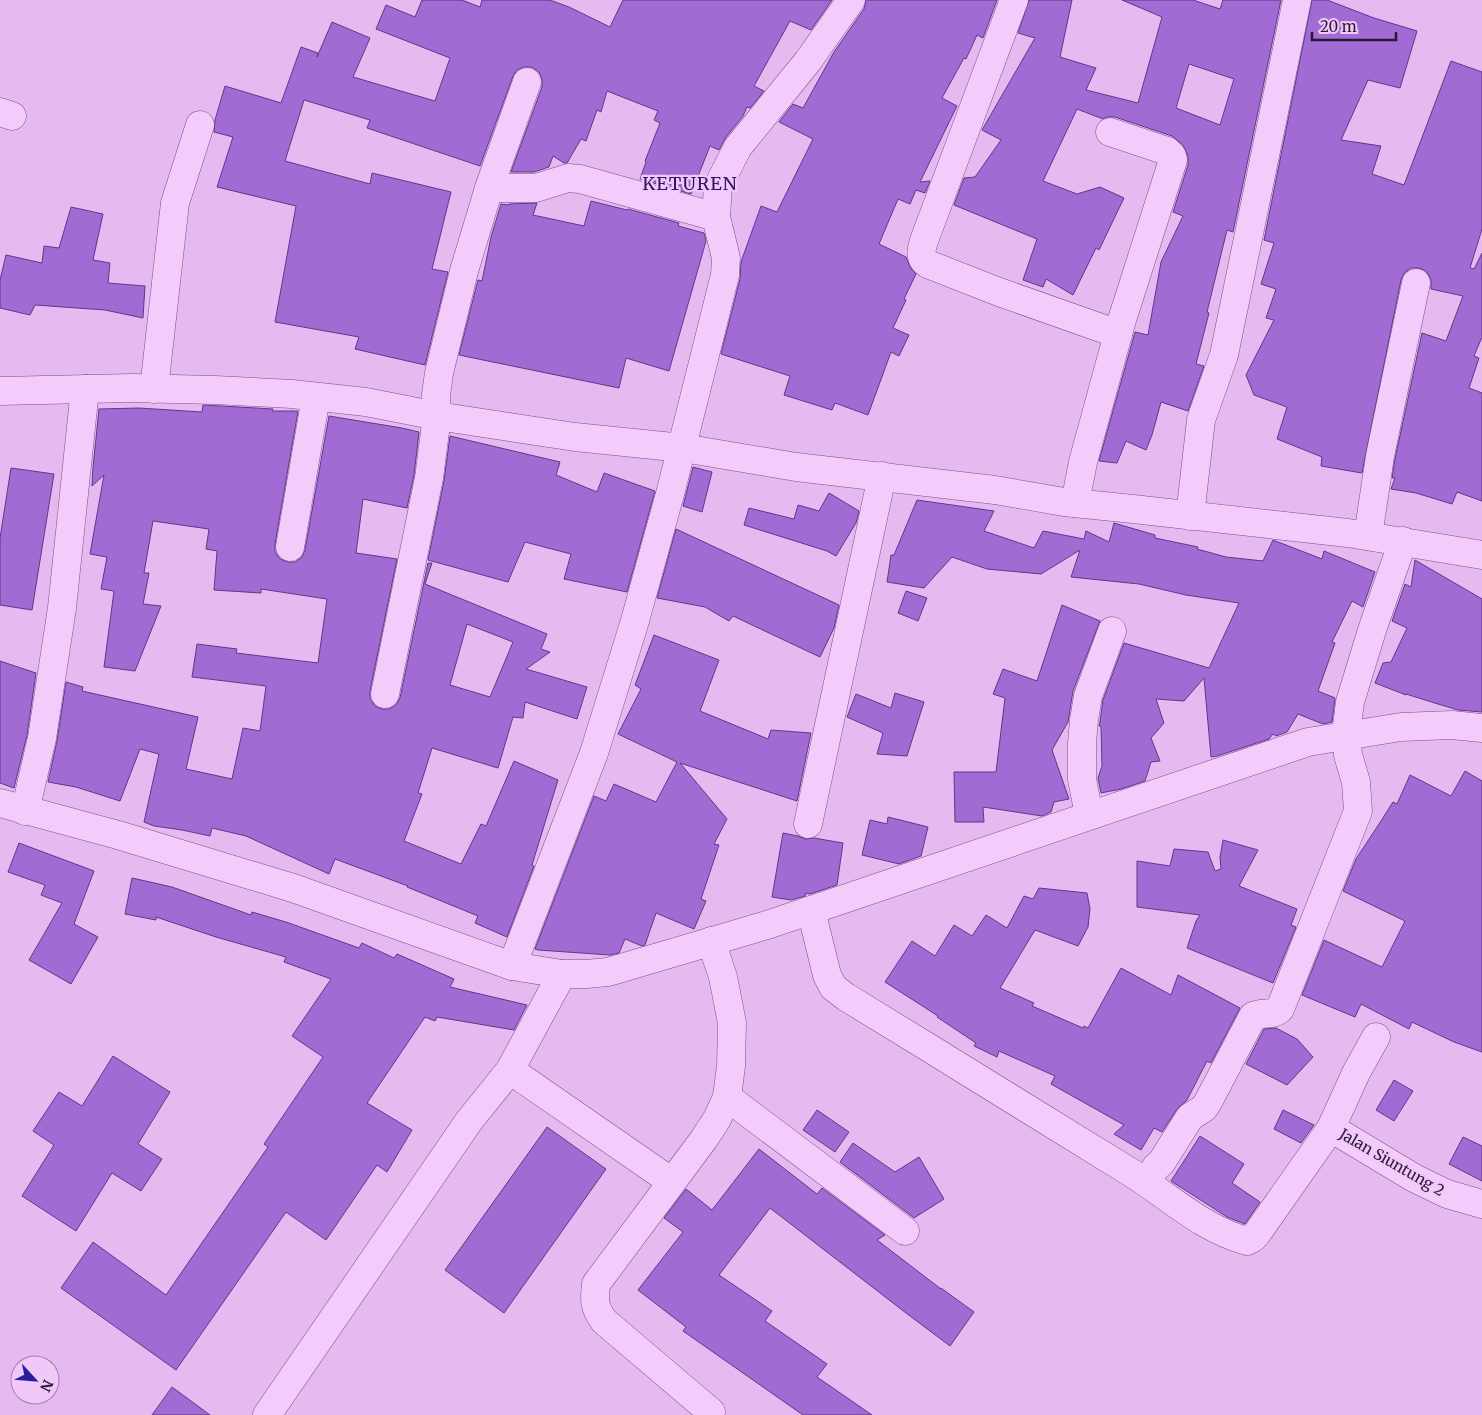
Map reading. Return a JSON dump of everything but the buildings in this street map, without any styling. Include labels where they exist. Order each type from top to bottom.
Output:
[{"type":"street","points":[[512,966],[594,753],[634,624],[685,434],[725,275],[726,258],[716,217],[718,186],[738,147],[808,61],[851,0]]},
{"type":"street","points":[[1014,0],[924,238],[921,254],[925,262],[939,268],[999,292],[1118,334]]},
{"type":"street","points":[[1192,499],[1201,420],[1224,355],[1297,0]]},
{"type":"street","points":[[385,694],[429,478],[437,395],[464,271],[489,188],[527,82]]},
{"type":"street","points":[[156,371],[175,202],[200,125]]},
{"type":"street","points":[[1079,483],[1118,334],[1173,160],[1168,152],[1110,132]]},
{"type":"street","points":[[489,188],[536,188],[568,178],[580,179],[716,217]]},
{"type":"street","points":[[1371,519],[1380,456],[1416,283]]},
{"type":"street","points":[[0,391],[85,389],[156,371],[215,390],[366,402],[437,395],[575,438],[685,434],[796,467],[994,490],[1079,483],[1192,499],[1371,519],[1403,541],[1482,555]]},
{"type":"street","points":[[85,389],[62,608],[42,738],[13,807],[118,835],[293,888],[512,966],[562,974],[608,972],[712,946],[812,917],[1089,814],[1308,742],[1347,745],[1401,727],[1452,726],[1482,728]]},
{"type":"street","points":[[290,547],[316,397]]},
{"type":"street","points":[[808,824],[882,476]]},
{"type":"street","points":[[1146,1182],[1161,1163],[1190,1117],[1204,1108],[1208,1102],[1253,1016],[1263,1013],[1271,1014],[1280,1009],[1358,810],[1356,782],[1347,745],[1350,702],[1403,541]]},
{"type":"street","points":[[1089,814],[1082,779],[1084,720],[1088,696],[1112,631]]},
{"type":"street","points":[[812,917],[827,975],[834,987],[846,997],[1146,1182],[1208,1226],[1235,1238],[1247,1241],[1258,1232],[1331,1128],[1376,1036]]},
{"type":"street","points":[[711,1412],[604,1321],[596,1310],[594,1299],[596,1284],[704,1139],[717,1119],[727,1097],[731,1066],[732,1023],[723,978],[712,946]]},
{"type":"street","points":[[267,1415],[469,1121],[510,1070],[562,974]]},
{"type":"street","points":[[510,1070],[672,1182]]},
{"type":"street","points":[[727,1097],[905,1231]]},
{"type":"street","name":"Jalan Siuntung 2","points":[[1331,1128],[1430,1186],[1447,1194],[1482,1204]]},
{"type":"district","name":"KETUREN","points":[[690,183]]}]
